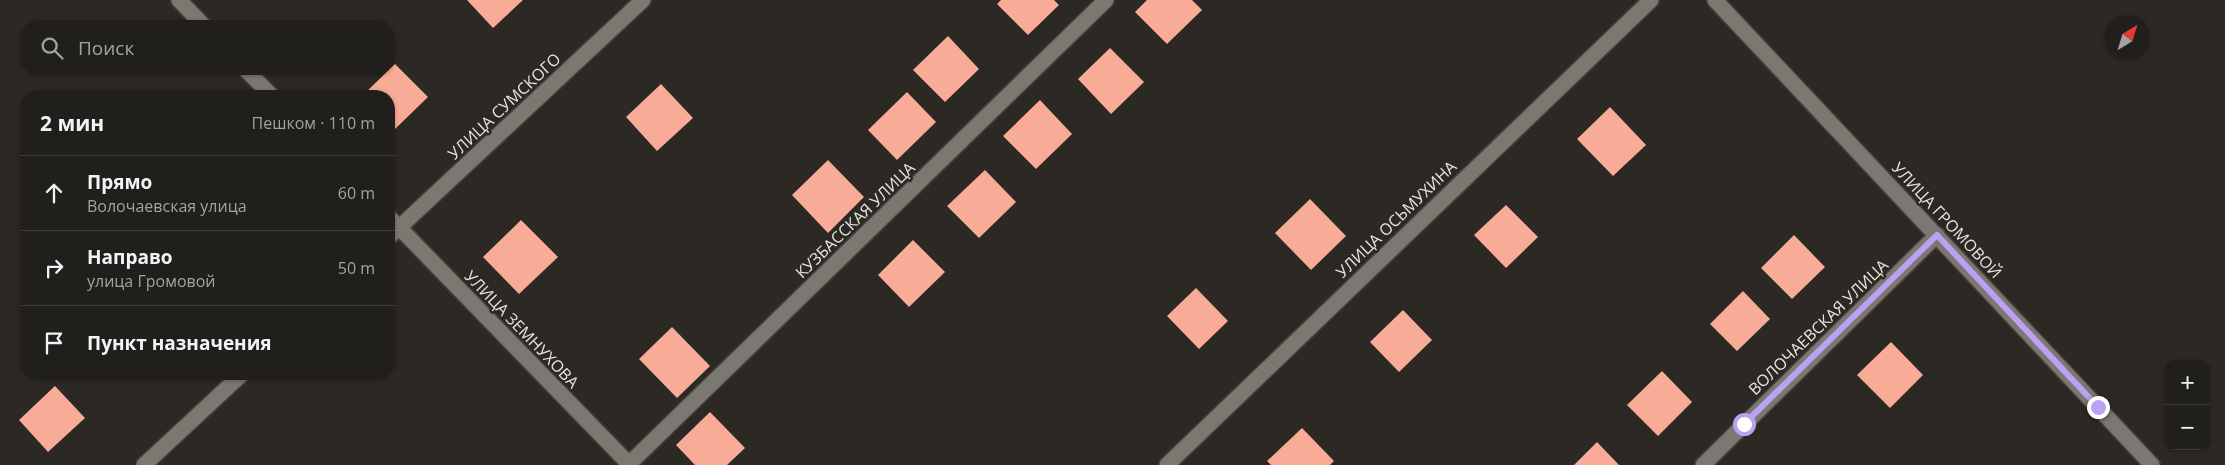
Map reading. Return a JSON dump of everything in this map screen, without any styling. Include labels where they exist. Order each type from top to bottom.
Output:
[{"type":"street","points":[[178,0],[198,20]]},
{"type":"street","name":"УЛИЦА СУМСКОГО","points":[[395,225],[643,0]]},
{"type":"street","name":"КУЗБАССКАЯ УЛИЦА","points":[[629,465],[1106,0]]},
{"type":"street","name":"УЛИЦА ОСЬМУХИНА","points":[[1167,465],[1651,0]]},
{"type":"street","name":"УЛИЦА ГРОМОВОЙ","points":[[1714,0],[2152,465]]},
{"type":"street","points":[[251,75],[266,90]]},
{"type":"street","name":"УЛИЦА ЗЕМНУХОВА","points":[[395,231],[629,465]]},
{"type":"street","name":"ВОЛОЧАЕВСКАЯ УЛИЦА","points":[[1703,465],[1937,235]]},
{"type":"street","points":[[144,465],[236,380]]},
{"type":"building","points":[[467,0],[523,0],[493,28]]},
{"type":"building","points":[[1001,0],[1054,0],[1059,5],[1028,35],[997,4]]},
{"type":"building","points":[[1147,0],[1192,0],[1202,10],[1167,44],[1135,12]]},
{"type":"building","points":[[948,36],[979,69],[945,102],[913,70]]},
{"type":"building","points":[[1110,48],[1144,82],[1111,114],[1078,79]]},
{"type":"building","points":[[395,64],[428,97],[395,129],[395,90],[368,90],[384,75],[395,75]]},
{"type":"building","points":[[661,84],[693,118],[657,151],[626,117]]},
{"type":"building","points":[[907,92],[936,122],[897,160],[868,130]]},
{"type":"building","points":[[1040,100],[1072,134],[1036,169],[1003,136]]},
{"type":"building","points":[[1610,107],[1646,145],[1613,176],[1577,139]]},
{"type":"building","points":[[828,160],[864,197],[828,233],[792,195]]},
{"type":"building","points":[[985,170],[1016,202],[979,238],[947,206]]},
{"type":"building","points":[[1310,199],[1346,236],[1311,270],[1275,233]]},
{"type":"building","points":[[1506,205],[1538,237],[1506,268],[1474,235]]},
{"type":"building","points":[[521,220],[558,257],[519,294],[483,257]]},
{"type":"building","points":[[1794,235],[1825,267],[1792,299],[1761,268]]},
{"type":"building","points":[[913,240],[945,272],[909,307],[878,275]]},
{"type":"building","points":[[1196,288],[1228,321],[1199,349],[1167,316]]},
{"type":"building","points":[[1743,291],[1770,319],[1737,351],[1710,324]]},
{"type":"building","points":[[1403,310],[1432,340],[1399,372],[1370,342]]},
{"type":"building","points":[[672,327],[710,366],[677,398],[639,359]]},
{"type":"building","points":[[1891,342],[1923,375],[1890,408],[1857,375]]},
{"type":"building","points":[[1662,371],[1692,402],[1658,436],[1627,405]]},
{"type":"building","points":[[55,386],[85,418],[48,452],[19,420]]},
{"type":"building","points":[[710,412],[745,448],[727,465],[695,465],[676,445]]},
{"type":"building","points":[[1302,428],[1334,461],[1330,465],[1271,465],[1267,461]]},
{"type":"building","points":[[1597,442],[1619,465],[1574,465]]},
{"type":"route","points":[[1744,424],[1937,235],[2098,407]]}]
